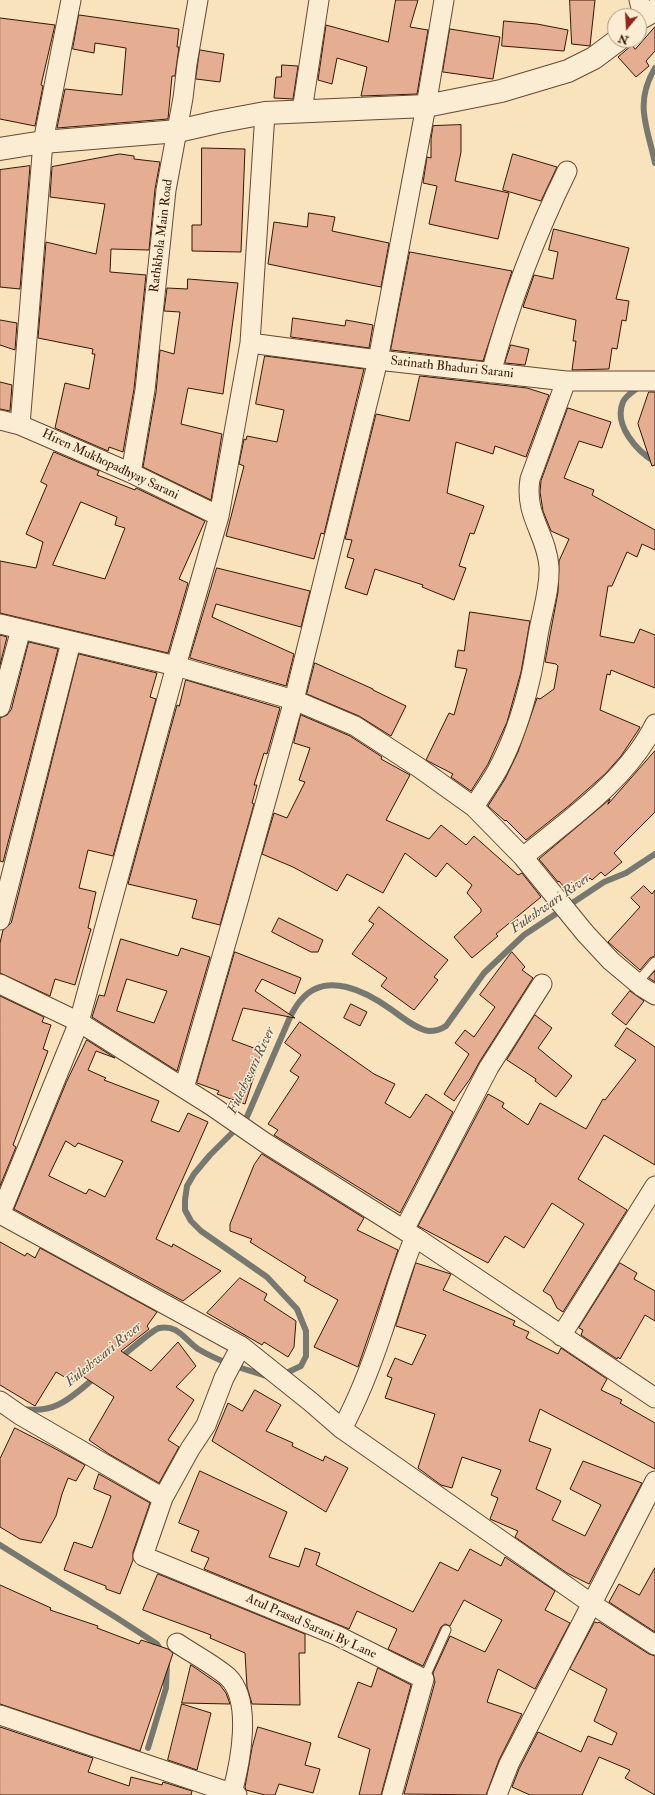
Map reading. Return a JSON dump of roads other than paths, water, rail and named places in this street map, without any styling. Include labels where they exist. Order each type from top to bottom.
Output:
[{"type":"street","points":[[20,425],[43,142],[71,0]]},
{"type":"street","name":"Rathkhola Main Road","points":[[131,473],[145,390],[166,190],[178,131],[198,0]]},
{"type":"street","points":[[302,111],[319,0]]},
{"type":"street","points":[[184,1088],[294,700],[378,360],[426,106],[444,0]]},
{"type":"street","points":[[0,148],[43,142],[178,131],[265,113],[426,106],[501,92],[568,71],[594,58],[607,48]]},
{"type":"street","points":[[265,113],[250,343],[219,516],[176,666],[79,1022],[0,1215],[244,1354],[311,1402],[342,1429],[592,1604],[655,1645]]},
{"type":"street","points":[[491,373],[504,324],[519,282],[538,234],[567,171]]},
{"type":"street","name":"Satinath Bhaduri Sarani","points":[[250,343],[378,360],[566,381],[655,381]]},
{"type":"street","points":[[474,807],[498,768],[506,750],[523,706],[530,679],[548,586],[549,568],[547,553],[534,519],[528,493],[530,479],[566,381]]},
{"type":"street","name":"Hiren Mukhopadhyay Sarani","points":[[0,420],[20,425],[131,473],[219,516]]},
{"type":"street","points":[[0,624],[176,666],[294,700],[355,726],[418,767],[474,807],[523,857],[611,961],[655,996]]},
{"type":"street","points":[[0,707],[21,629]]},
{"type":"street","points":[[0,920],[71,642]]},
{"type":"street","points":[[523,857],[592,801],[628,766],[645,743],[655,724]]},
{"type":"street","points":[[0,984],[79,1022],[184,1088],[264,1142],[409,1233],[655,1398]]},
{"type":"street","points":[[342,1429],[355,1404],[380,1340],[404,1261],[409,1233],[489,1067],[542,984]]},
{"type":"street","points":[[561,1336],[655,1186]]},
{"type":"street","points":[[0,1401],[20,1415],[163,1498],[190,1449],[206,1425],[224,1378],[244,1354]]},
{"type":"street","points":[[497,1795],[509,1764],[655,1481]]},
{"type":"street","name":"Atul Prasad Sarani By Lane","points":[[163,1498],[142,1556],[338,1636],[424,1679]]},
{"type":"street","points":[[0,1715],[234,1794],[242,1749],[241,1704],[237,1689],[229,1678],[176,1643]]},
{"type":"street","points":[[392,1795],[424,1679]]},
{"type":"lane","points":[[637,983],[655,962]]},
{"type":"lane","points":[[424,1679],[446,1630]]},
{"type":"waterway","name":"Fuleshwari River","points":[[655,68],[645,92],[644,104],[646,126],[655,163]]},
{"type":"waterway","name":"Fuleshwari River","points":[[641,385],[624,400],[621,411],[621,420],[628,436],[634,444],[655,462]]},
{"type":"waterway","name":"Fuleshwari River","points":[[282,1375],[301,1366],[306,1356],[306,1331],[297,1309],[267,1277],[201,1231],[191,1221],[185,1210],[185,1200],[187,1186],[194,1174],[210,1155],[246,1119],[291,1015],[298,1003],[311,991],[322,986],[334,985],[346,987],[359,991],[382,1003],[419,1028],[429,1031],[440,1029],[446,1026],[484,973],[524,935],[604,882],[626,873],[655,854]]},
{"type":"waterway","name":"Fuleshwari River","points":[[120,1358],[156,1330],[166,1327],[171,1328],[181,1334],[198,1349],[215,1358],[240,1368],[267,1376]]},
{"type":"waterway","name":"Fuleshwari River","points":[[23,1409],[46,1409],[64,1402],[97,1376]]},
{"type":"waterway","name":"Fuleshwari River","points":[[0,1545],[157,1644],[162,1652]]},
{"type":"waterway","name":"Fuleshwari River","points":[[148,1748],[166,1688],[167,1662]]}]
